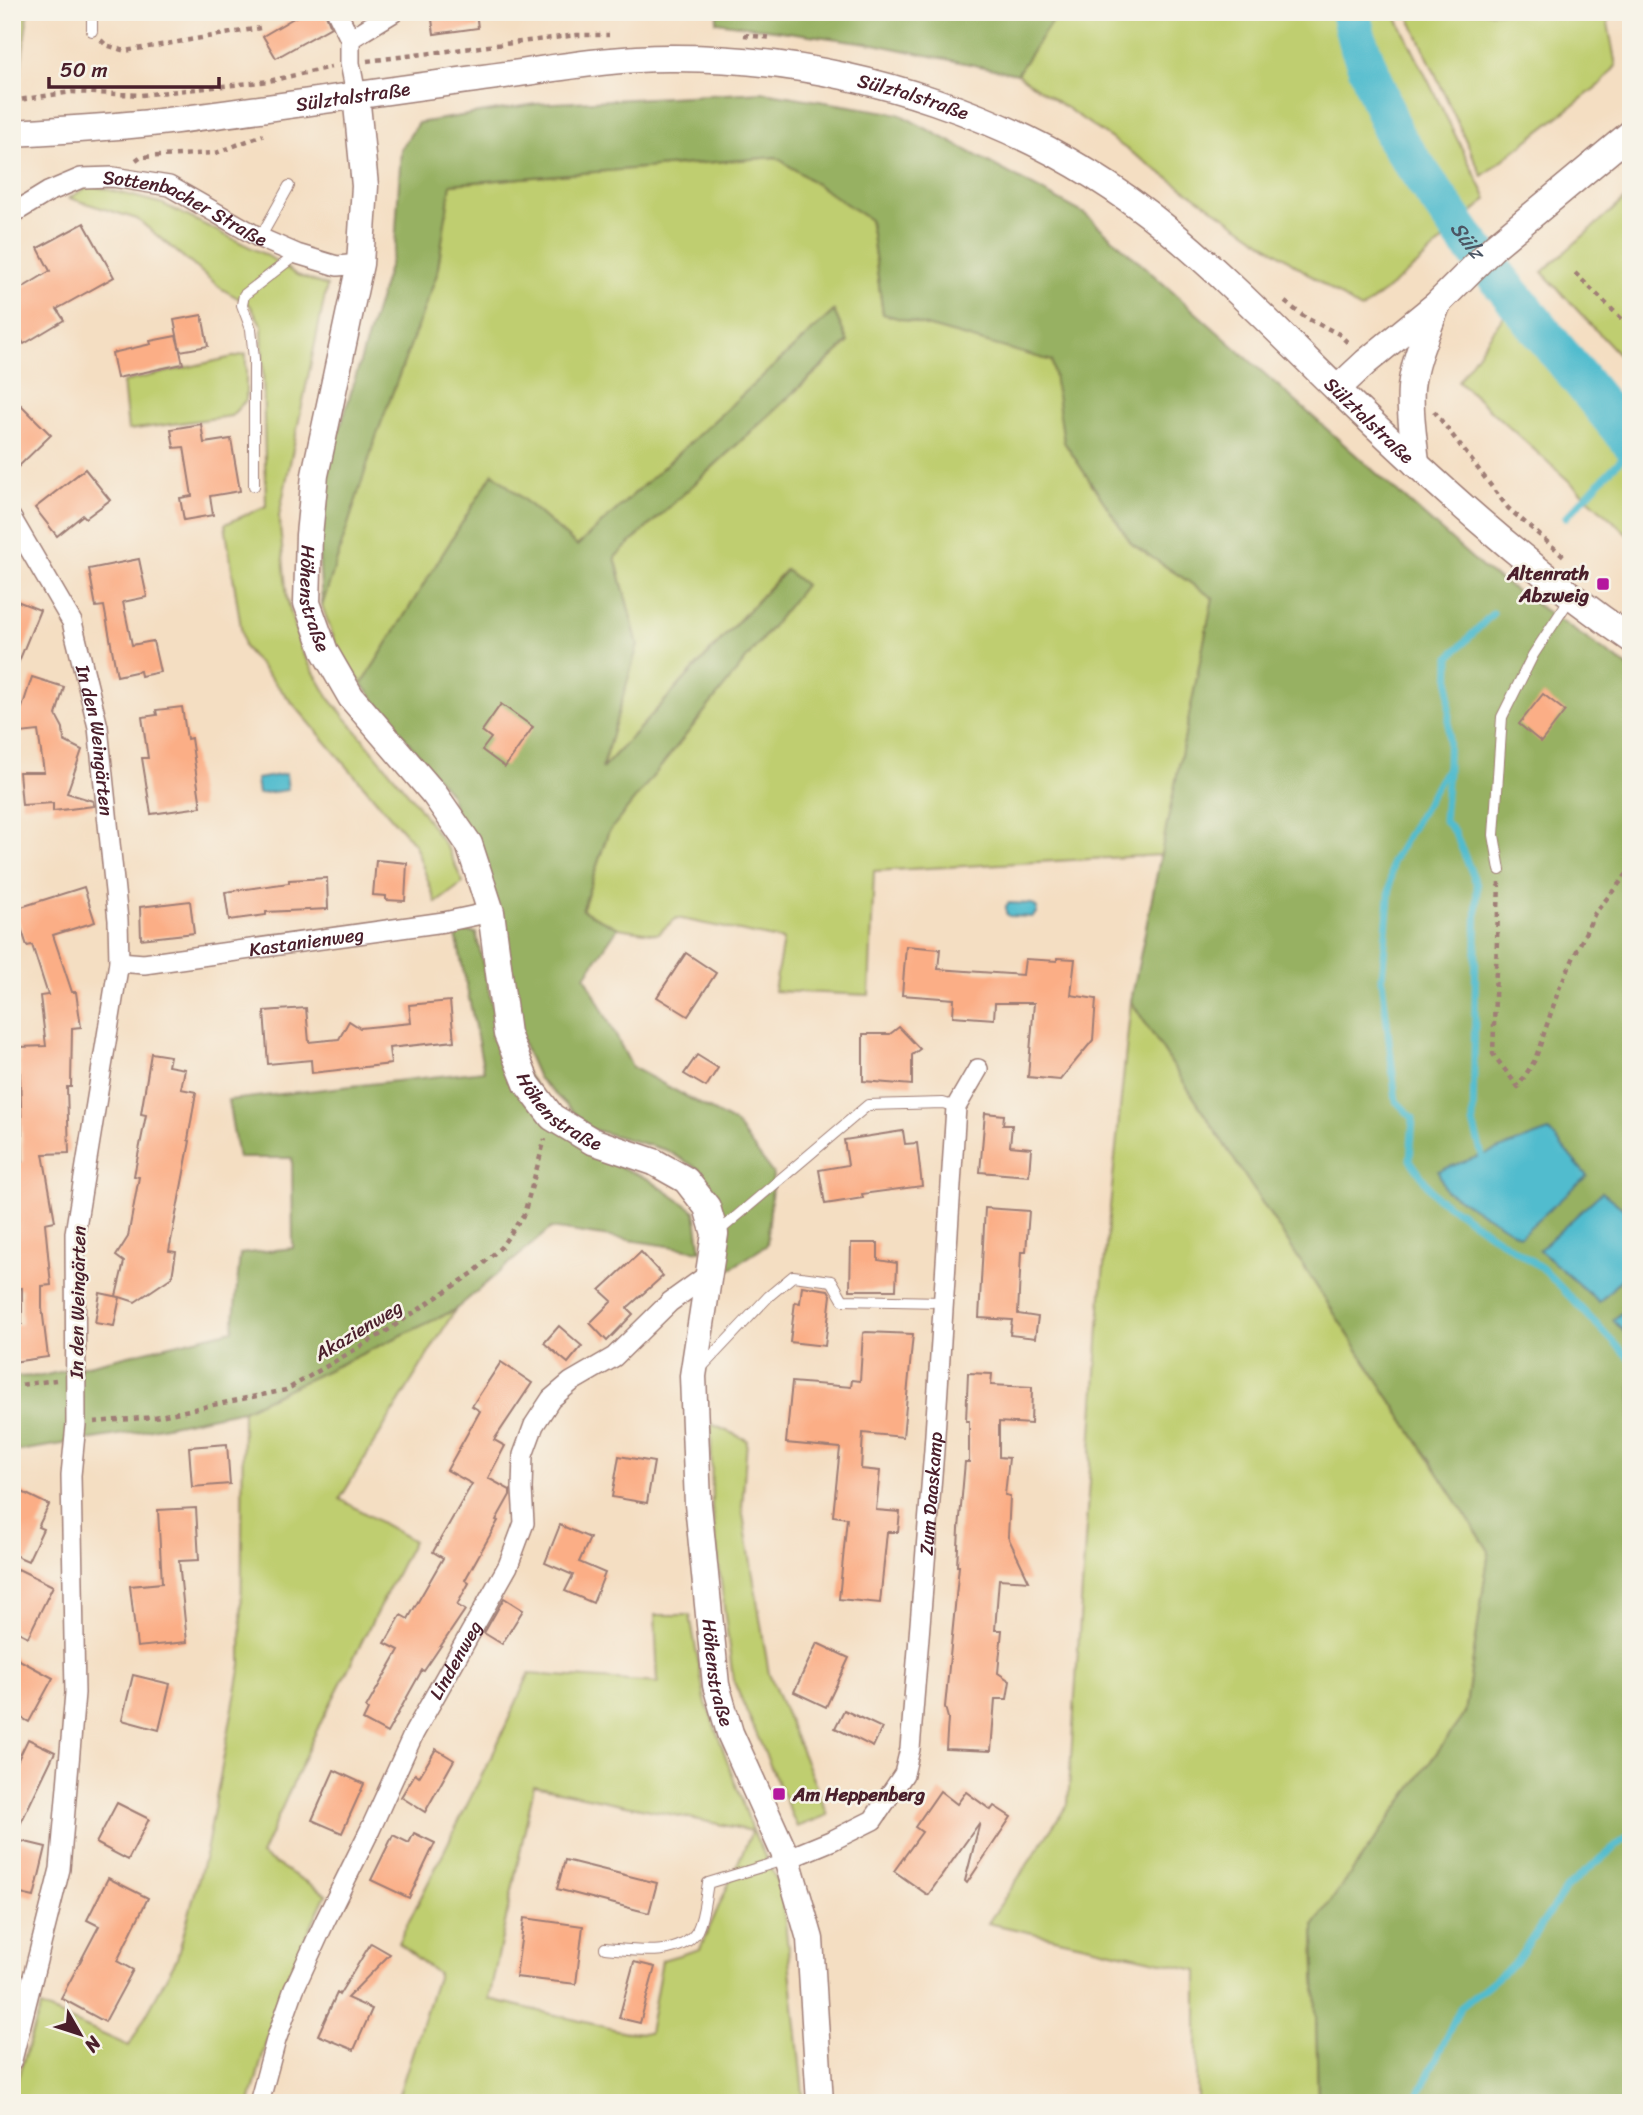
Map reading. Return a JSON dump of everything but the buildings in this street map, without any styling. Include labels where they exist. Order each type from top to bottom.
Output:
[{"type":"main road","name":"Sülztalstraße","points":[[12,133],[175,121],[356,94],[670,57],[778,64],[881,84],[941,103],[1012,133],[1088,172],[1129,200],[1168,229],[1244,298],[1416,464],[1530,565],[1631,639]]},
{"type":"main road","name":"Höhenstraße","points":[[356,94],[365,186],[360,264],[315,475],[309,535],[307,603],[325,652],[351,697],[435,795],[469,844],[491,912],[507,1034],[527,1084],[552,1117],[592,1141],[654,1162],[685,1180],[707,1207],[715,1234],[693,1376],[698,1504],[716,1685],[730,1733],[787,1858],[810,1940],[820,2103]]},
{"type":"main road","points":[[1338,389],[1366,362],[1437,304],[1495,246],[1631,133]]},
{"type":"main road","points":[[1416,464],[1411,399],[1415,364],[1437,304]]},
{"type":"street","points":[[337,12],[350,39],[350,63],[356,94]]},
{"type":"street","points":[[350,39],[394,12]]},
{"type":"street","name":"Sottenbacher Straße","points":[[12,215],[48,192],[80,178],[113,177],[169,186],[260,238],[297,254],[337,266],[360,264]]},
{"type":"street","name":"In den Weingärten","points":[[12,519],[72,622],[94,714],[118,920],[119,962],[75,1233],[76,1424],[71,1475],[75,1693],[60,1869],[12,2060]]},
{"type":"street","name":"Kastanienweg","points":[[119,962],[144,964],[444,922],[491,912]]},
{"type":"street","name":"Zum Daaskamp","points":[[787,1858],[833,1840],[873,1820],[904,1774],[912,1729],[922,1613],[956,1107],[978,1069]]},
{"type":"street","name":"Lindenweg","points":[[259,2103],[276,2040],[294,1989],[325,1920],[414,1733],[508,1566],[524,1523],[523,1455],[534,1425],[551,1399],[571,1382],[614,1357],[670,1302],[709,1275]]},
{"type":"lane","points":[[92,12],[92,30]]},
{"type":"lane","points":[[260,238],[289,186]]},
{"type":"lane","points":[[254,486],[254,359],[251,329],[242,305],[244,295],[297,254]]},
{"type":"lane","points":[[1500,870],[1494,835],[1502,717],[1533,655],[1572,597]]},
{"type":"lane","points":[[715,1234],[868,1105],[943,1103],[956,1107]]},
{"type":"lane","points":[[693,1376],[769,1297],[793,1276],[832,1281],[843,1300],[942,1301]]},
{"type":"lane","points":[[605,1948],[660,1952],[690,1939],[699,1924],[708,1883],[787,1858]]},
{"type":"path","points":[[92,30],[106,45],[125,51],[260,28]]},
{"type":"path","points":[[12,101],[72,92],[141,95],[256,82],[350,63],[578,35],[616,35]]},
{"type":"path","points":[[732,35],[757,35],[784,41]]},
{"type":"path","points":[[1575,273],[1631,328]]},
{"type":"path","points":[[1279,296],[1306,318],[1339,334],[1366,362]]},
{"type":"path","points":[[1411,399],[1430,405],[1508,508],[1569,561]]},
{"type":"path","points":[[1500,870],[1493,1054],[1518,1087],[1535,1060],[1560,986],[1595,913],[1631,869]]},
{"type":"path","name":"Akazienweg","points":[[76,1424],[155,1417],[286,1390],[385,1332],[473,1273],[501,1247],[524,1214],[552,1117]]},
{"type":"path","points":[[12,1386],[76,1378]]},
{"type":"green space","points":[[12,12],[28,12],[20,74],[12,74]]},
{"type":"green space","points":[[718,12],[1058,12],[1017,74],[874,44],[716,22]]},
{"type":"green space","points":[[1058,12],[1394,12],[1487,199],[1417,265],[1361,310],[1017,74]]},
{"type":"green space","points":[[1407,12],[1606,12],[1616,66],[1603,82],[1482,176]]},
{"type":"green space","points":[[763,92],[899,114],[1085,214],[1484,569],[1631,669],[1631,1215],[1602,1192],[1599,1301],[1631,1269],[1631,1305],[1613,1320],[1631,1339],[1631,2103],[1318,2103],[1314,1925],[1465,1713],[1489,1551],[1131,1001],[1213,598],[1132,544],[1064,442],[1052,361],[883,314],[870,220],[776,157],[451,184],[437,274],[377,434],[322,606],[318,537],[324,481],[395,247],[401,149],[418,123],[536,104]]},
{"type":"green space","points":[[776,157],[870,220],[883,314],[1053,361],[1064,442],[1132,544],[1213,598],[1161,855],[874,871],[869,995],[774,991],[783,940],[677,918],[657,934],[618,928],[582,911],[608,833],[805,585],[785,570],[601,770],[638,645],[615,557],[848,343],[834,311],[577,546],[493,473],[362,684],[337,647],[322,606],[377,434],[437,274],[450,184]]},
{"type":"green space","points":[[91,185],[163,204],[268,256],[297,275],[327,286],[279,516],[287,598],[302,652],[329,698],[413,799],[449,851],[463,883],[436,903],[415,845],[244,647],[225,524],[266,506],[262,326],[250,305],[222,289],[137,219],[69,198]]},
{"type":"green space","points":[[1631,194],[1631,368],[1542,272]]},
{"type":"green space","points":[[834,311],[848,342],[615,557],[638,645],[602,769],[786,570],[805,585],[608,833],[582,910],[618,928],[585,976],[632,1067],[735,1123],[773,1174],[767,1245],[722,1274],[729,1231],[700,1170],[666,1150],[591,1129],[538,1078],[516,1027],[450,794],[362,684],[493,473],[577,546]]},
{"type":"green space","points":[[1506,313],[1631,446],[1631,537],[1458,381]]},
{"type":"green space","points":[[246,354],[246,400],[231,416],[128,430],[123,382]]},
{"type":"green space","points":[[455,930],[476,933],[499,1036],[584,1151],[648,1179],[695,1211],[701,1251],[551,1228],[455,1310],[243,1410],[137,1432],[12,1452],[12,1377],[42,1376],[233,1330],[240,1254],[293,1248],[292,1158],[238,1158],[228,1100],[484,1071]]},
{"type":"green space","points":[[1131,1001],[1489,1551],[1465,1713],[1314,1925],[1318,2103],[1197,2103],[1197,1970],[988,1923],[1068,1804],[1101,1295]]},
{"type":"green space","points":[[455,1310],[340,1499],[413,1541],[313,1738],[261,1855],[326,1894],[278,1997],[250,2103],[12,2103],[12,2095],[41,2007],[129,2046],[177,1958],[206,1852],[241,1665],[243,1410]]},
{"type":"green space","points":[[711,1424],[747,1440],[742,1508],[769,1674],[828,1815],[797,1827],[733,1680],[712,1508]]},
{"type":"green space","points":[[655,1615],[690,1615],[705,1700],[753,1831],[782,1892],[804,2103],[396,2103],[438,1974],[398,1943],[496,1747],[529,1674],[658,1683]],"holes":[[[534,1786],[752,1831],[700,1949],[662,1960],[649,2033],[626,2032],[489,1999]]]},
{"type":"water","points":[[286,774],[288,790],[258,794],[256,779]]},
{"type":"water","points":[[1009,903],[1032,904],[1037,908],[1036,913],[1032,917],[1009,916],[1006,906]]},
{"type":"water","points":[[1549,1131],[1587,1176],[1520,1236],[1446,1191],[1438,1171]]},
{"type":"water","points":[[1602,1192],[1631,1215],[1631,1269],[1599,1302],[1539,1250]]},
{"type":"water","points":[[1631,1305],[1631,1339],[1613,1320]]},
{"type":"waterway","name":"Sülz","points":[[1350,12],[1357,40],[1395,137],[1464,236],[1631,442]]},
{"type":"waterway","points":[[1566,517],[1631,449]]},
{"type":"waterway","points":[[1493,613],[1450,657],[1448,766],[1392,862],[1382,979],[1396,1101],[1413,1118],[1410,1160],[1436,1197],[1542,1268],[1631,1360]]},
{"type":"waterway","points":[[1448,770],[1444,820],[1455,833],[1477,885],[1473,1123],[1482,1155]]},
{"type":"waterway","points":[[1418,2103],[1418,2096],[1460,2008],[1516,1962],[1567,1887],[1631,1834]]},
{"type":"place","name":"Altenrath Abzweig","points":[[1603,584]]},
{"type":"place","name":"Am Heppenberg","points":[[779,1794]]}]
